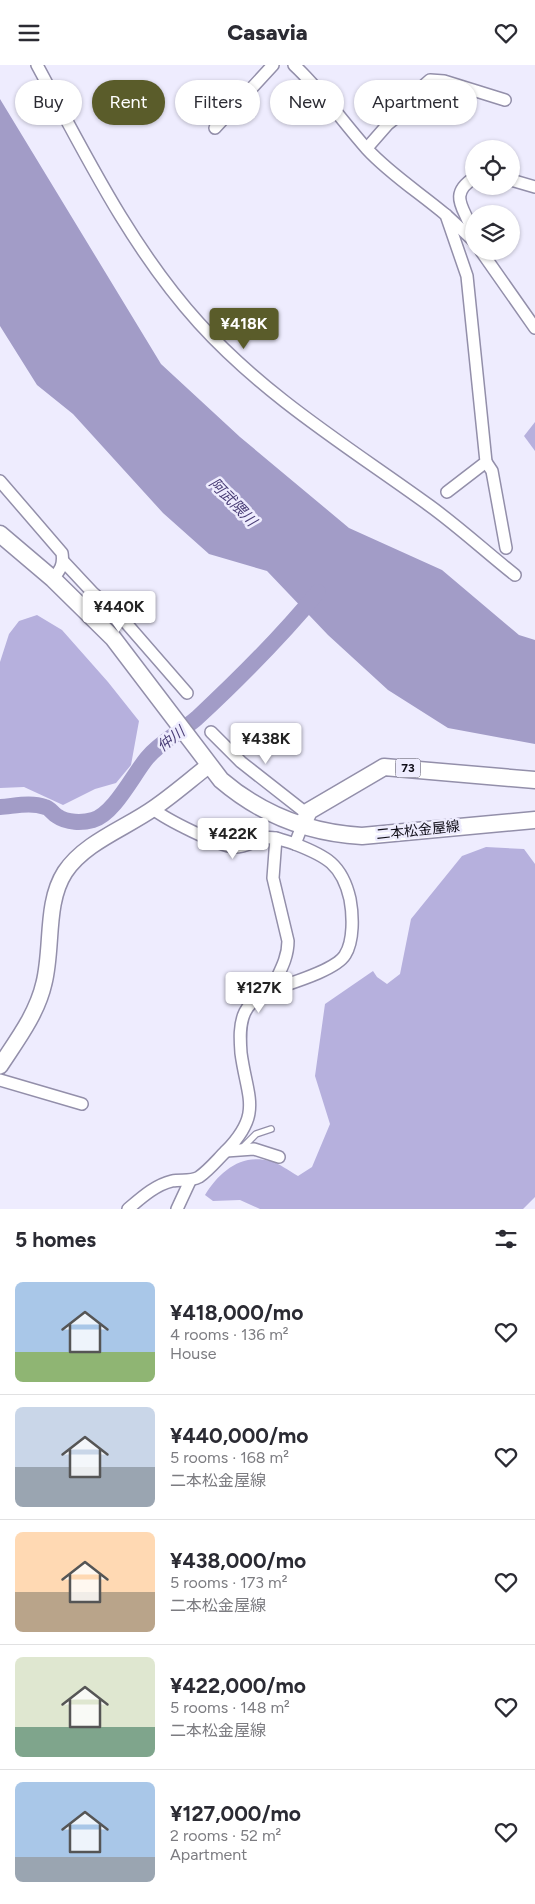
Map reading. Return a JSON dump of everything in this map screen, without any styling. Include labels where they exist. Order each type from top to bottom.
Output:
[{"type":"main road","name":"二本松金屋線","points":[[0,534],[53,579],[113,639],[208,766],[237,794],[283,820],[304,820],[348,835],[427,831],[459,825],[535,820]]},
{"type":"main road","name":"73","points":[[304,820],[384,767],[535,780]]},
{"type":"street","points":[[37,65],[138,244],[198,322],[236,360],[278,397],[430,506],[515,575]]},
{"type":"street","points":[[215,127],[274,65]]},
{"type":"street","points":[[302,67],[367,148],[387,168],[465,232]]},
{"type":"street","points":[[367,148],[388,124],[408,108],[422,87],[430,80],[444,81],[505,100]]},
{"type":"street","points":[[520,183],[535,187]]},
{"type":"street","points":[[465,186],[462,189],[460,200],[465,213]]},
{"type":"street","points":[[446,215],[447,223],[459,248],[467,276],[486,462],[492,471],[506,548]]},
{"type":"street","points":[[487,260],[535,328]]},
{"type":"street","points":[[448,492],[486,462]]},
{"type":"street","points":[[0,481],[45,531],[62,553],[64,562],[93,593],[120,616],[187,693]]},
{"type":"street","points":[[53,579],[64,562]]},
{"type":"street","points":[[211,733],[304,820],[295,844]]},
{"type":"street","points":[[0,1066],[30,1020],[44,985],[50,952],[53,901],[64,873],[70,864],[153,809],[208,766]]},
{"type":"street","points":[[128,1209],[144,1195],[163,1184],[174,1181],[190,1181],[203,1174],[242,1133],[249,1114],[249,1093],[239,1039],[243,1015],[252,1002],[271,991],[335,964],[345,955],[350,944],[350,902],[344,879],[328,858],[276,838],[266,838],[235,847],[221,843],[153,809]]},
{"type":"street","points":[[271,991],[287,959],[288,951],[288,941],[273,877],[276,838]]},
{"type":"street","points":[[0,1079],[82,1104]]},
{"type":"street","points":[[226,1151],[254,1149],[279,1157]]},
{"type":"street","points":[[177,1209],[190,1181]]},
{"type":"lane","points":[[241,1150],[256,1134],[271,1129]]},
{"type":"shaded area","points":[[535,422],[535,451],[524,436]]},
{"type":"shaded area","points":[[37,615],[62,630],[108,682],[139,721],[131,765],[116,783],[95,789],[63,805],[24,787],[0,788],[0,662],[9,634],[19,621]]},
{"type":"shaded area","points":[[486,847],[524,849],[535,864],[535,1197],[523,1209],[260,1209],[240,1200],[213,1201],[205,1195],[224,1172],[240,1162],[259,1159],[273,1162],[298,1176],[312,1167],[330,1124],[315,1076],[325,1004],[373,971],[377,977],[387,984],[400,974],[411,919],[462,856]]},
{"type":"water","name":"阿武隈川","points":[[0,99],[161,364],[240,437],[349,528],[442,570],[519,635],[535,640],[535,744],[448,728],[388,690],[328,635],[267,571],[209,554],[163,513],[73,414],[37,385],[0,326]]},
{"type":"waterway","name":"仲川","points":[[0,807],[40,806],[48,808],[55,815],[65,820],[75,822],[89,821],[101,816],[116,802],[147,758],[197,718],[229,688],[275,641],[318,592]]}]
